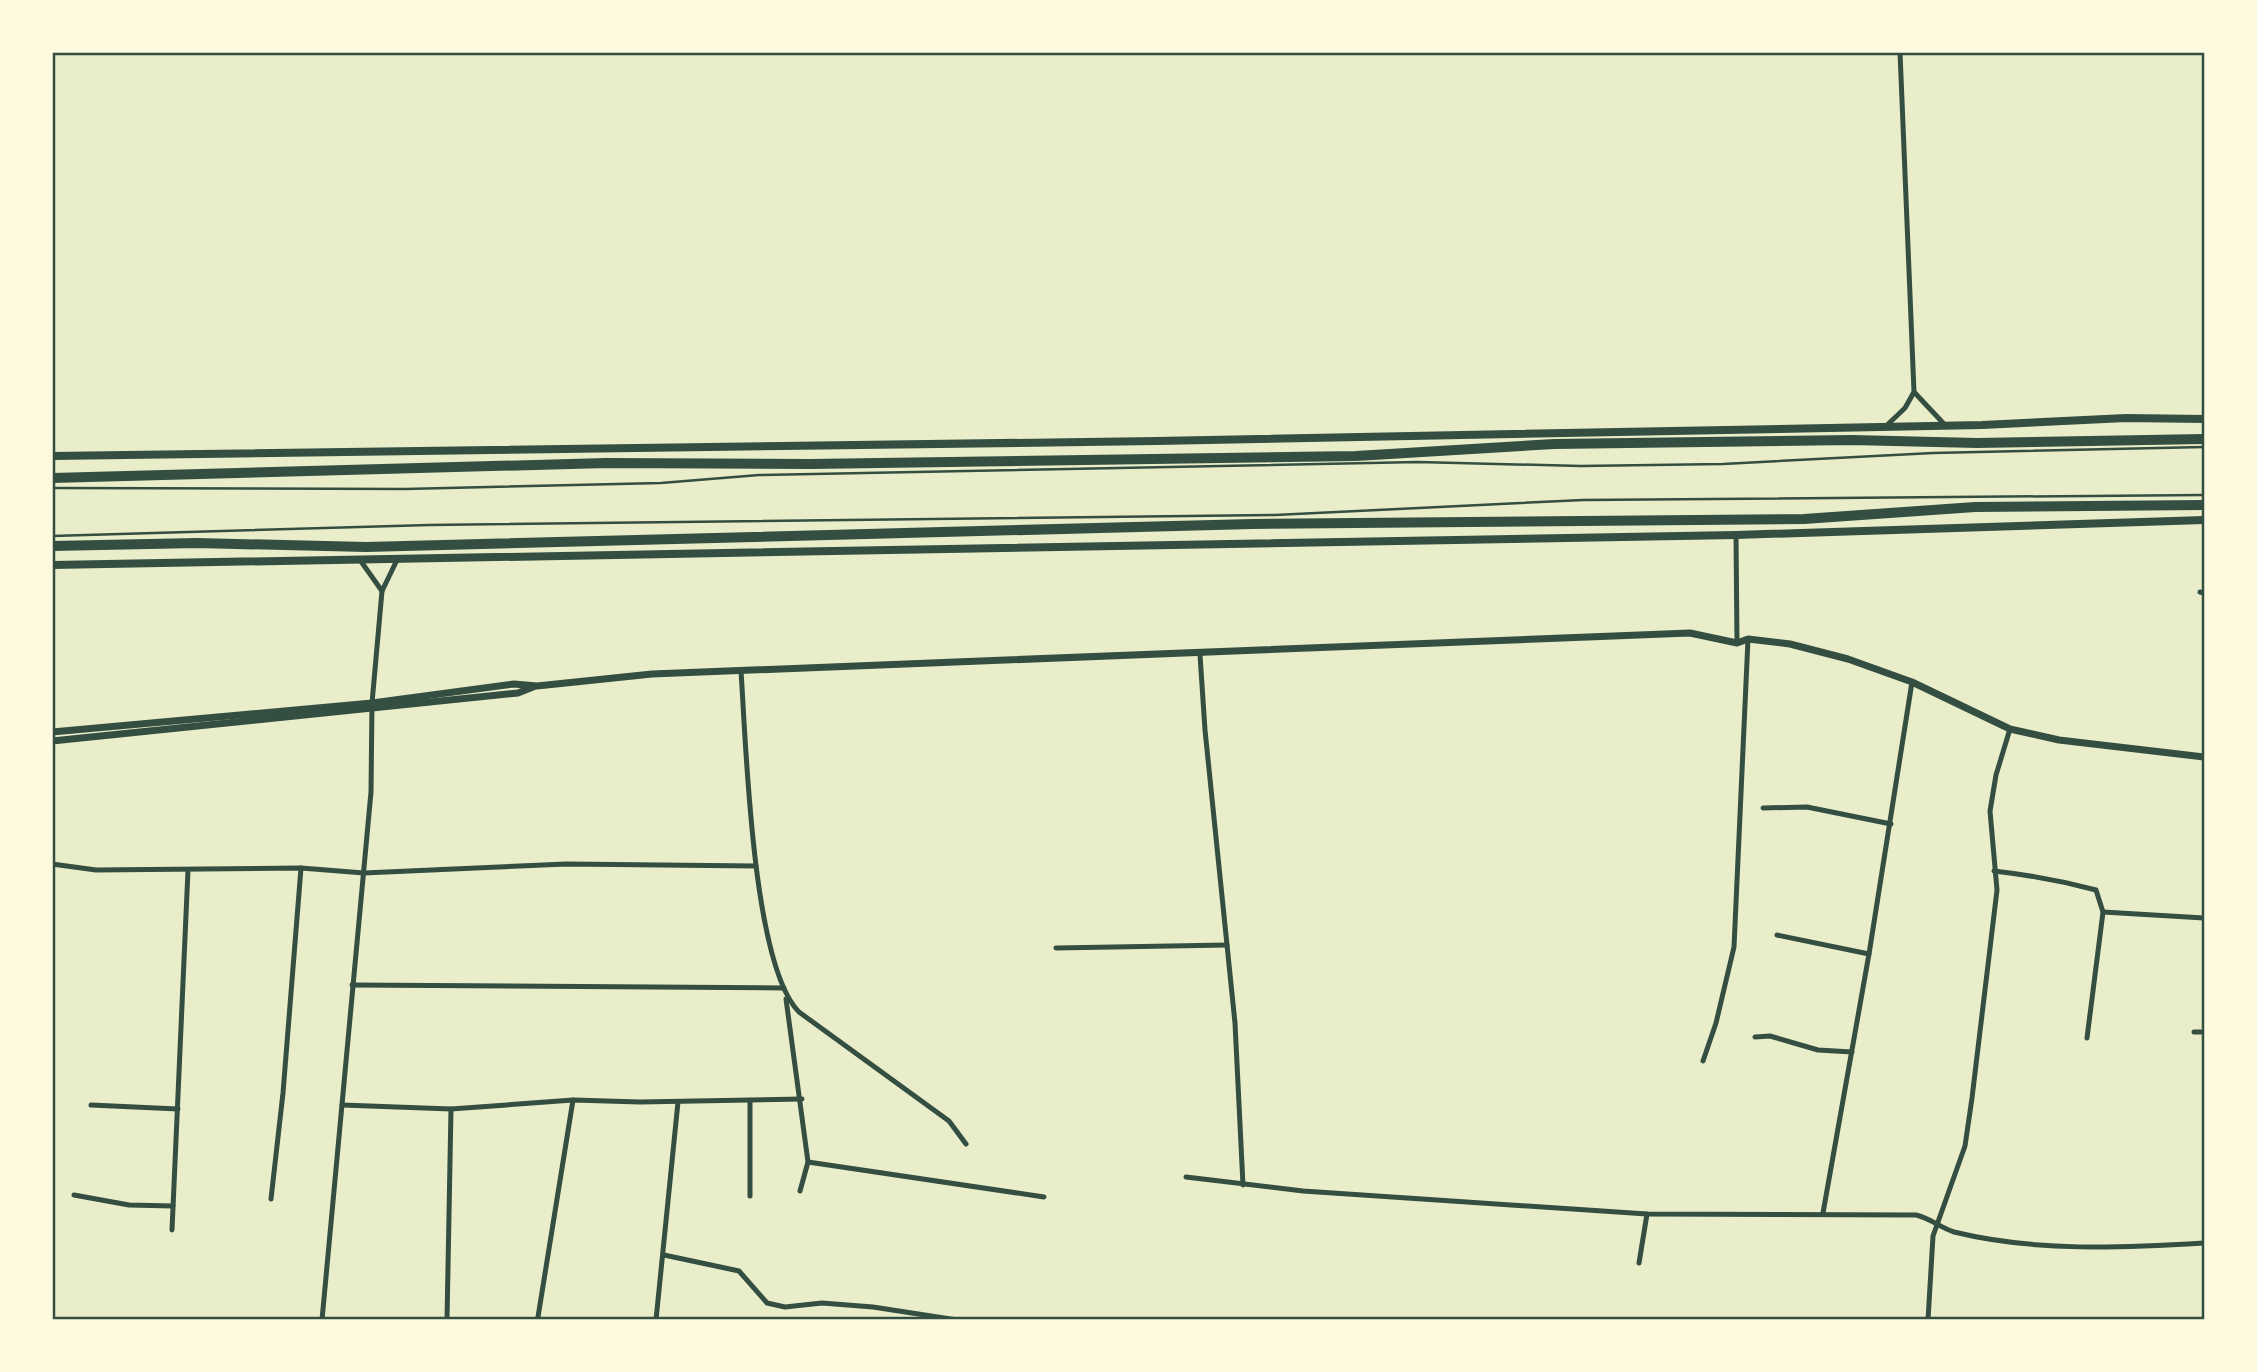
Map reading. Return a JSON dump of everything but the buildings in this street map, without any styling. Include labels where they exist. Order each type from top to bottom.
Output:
[{"type":"highway","points":[[52,478],[606,463],[810,464],[1356,456],[1554,444],[1852,440],[1977,443],[2204,439]]},
{"type":"highway","points":[[52,546],[197,543],[366,547],[1252,524],[1804,519],[1975,507],[2204,505]]},
{"type":"main road","points":[[52,456],[583,451],[1946,426],[2126,418],[2204,419]]},
{"type":"main road","points":[[52,565],[1736,535],[2204,520]]},
{"type":"main road","points":[[52,741],[372,706],[514,684],[537,686],[652,674],[1016,657],[1200,655],[1690,633],[1737,643],[1748,639],[1820,651],[1912,682],[2010,729],[2085,744],[2204,757]]},
{"type":"main road","points":[[52,732],[372,706]]},
{"type":"street","points":[[1885,426],[1905,408],[1914,392],[1900,52]]},
{"type":"street","points":[[1914,392],[1946,426]]},
{"type":"street","points":[[1736,535],[1737,643]]},
{"type":"street","points":[[360,560],[382,591]]},
{"type":"street","points":[[322,1320],[371,792],[372,706],[382,591],[397,560]]},
{"type":"street","points":[[1703,1062],[1716,1023],[1734,947],[1748,639]]},
{"type":"street","points":[[1200,655],[1235,1023],[1243,1185]]},
{"type":"street","points":[[741,671],[756,866],[773,956],[784,988],[802,1099],[808,1162],[800,1191]]},
{"type":"street","points":[[1823,1213],[1891,824],[1912,682]]},
{"type":"street","points":[[1928,1320],[1932,1245],[1967,1134],[1995,913],[1990,811],[2010,729]]},
{"type":"street","points":[[1763,808],[1807,807],[1891,824]]},
{"type":"street","points":[[52,864],[96,870],[301,868],[364,873],[566,864],[756,866]]},
{"type":"street","points":[[271,1199],[283,1093],[301,868]]},
{"type":"street","points":[[172,1230],[188,870]]},
{"type":"street","points":[[1994,871],[2050,878],[2096,890],[2103,912],[2087,1038]]},
{"type":"street","points":[[2103,912],[2204,918]]},
{"type":"street","points":[[1777,935],[1869,954]]},
{"type":"street","points":[[1056,948],[1227,945]]},
{"type":"street","points":[[352,985],[784,988]]},
{"type":"street","points":[[786,999],[799,1012],[949,1121],[966,1144]]},
{"type":"street","points":[[2194,1032],[2204,1032]]},
{"type":"street","points":[[1755,1037],[1770,1036],[1818,1050],[1852,1052]]},
{"type":"street","points":[[342,1105],[451,1110],[573,1100],[750,1102],[802,1099]]},
{"type":"street","points":[[538,1317],[573,1100]]},
{"type":"street","points":[[656,1320],[677,1102]]},
{"type":"street","points":[[750,1102],[750,1196]]},
{"type":"street","points":[[91,1105],[178,1109]]},
{"type":"street","points":[[447,1320],[451,1110]]},
{"type":"street","points":[[808,1162],[1044,1197]]},
{"type":"street","points":[[1186,1177],[1243,1185],[1647,1214],[1916,1215],[1951,1231],[2030,1244],[2119,1248],[2204,1243]]},
{"type":"street","points":[[74,1195],[129,1205],[173,1206]]},
{"type":"street","points":[[1639,1263],[1647,1214]]},
{"type":"street","points":[[664,1255],[739,1271],[767,1303],[776,1305],[822,1303],[873,1307],[957,1320]]},
{"type":"lane","points":[[52,488],[419,489],[662,483],[759,475],[1418,462],[1581,466],[1723,464],[1933,453],[2204,447]]},
{"type":"lane","points":[[52,536],[469,524],[1262,515],[1414,510],[1583,500],[2204,495]]}]
